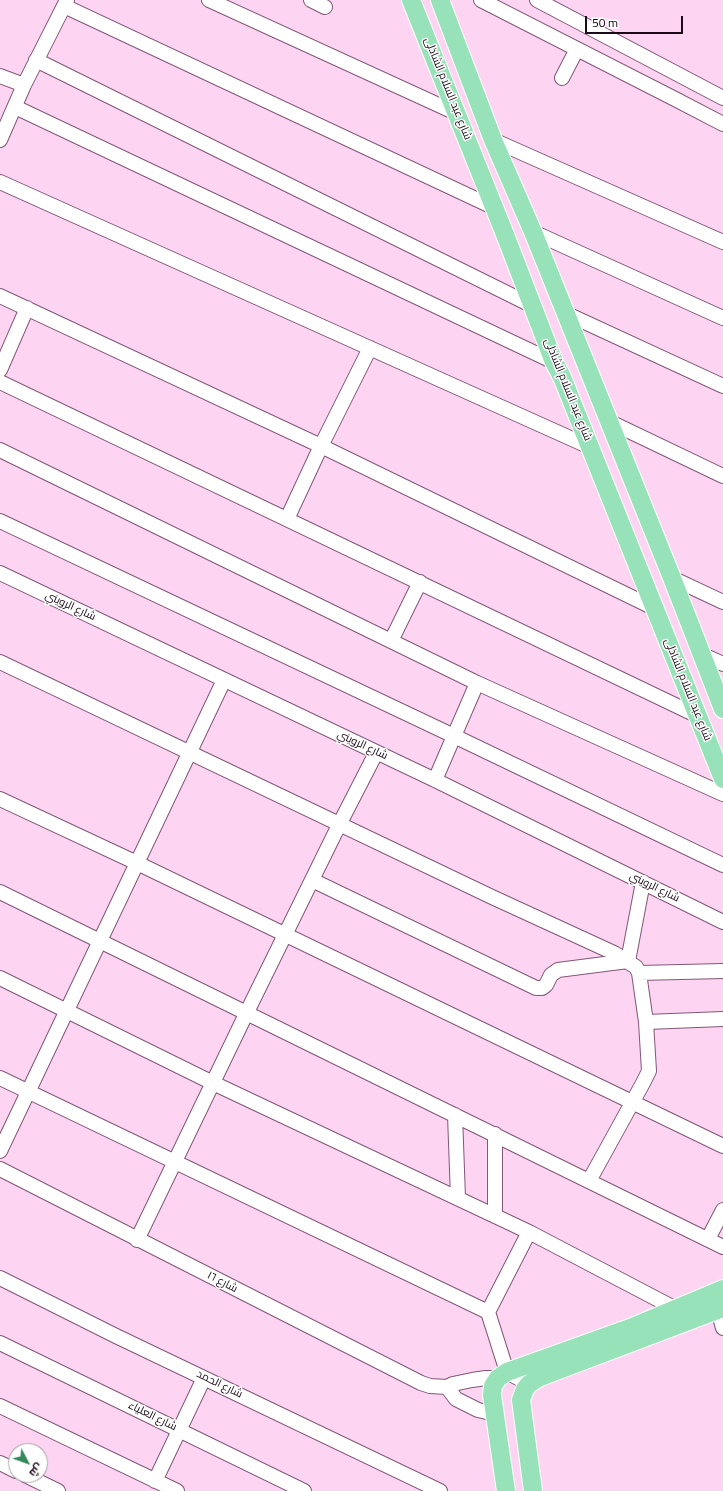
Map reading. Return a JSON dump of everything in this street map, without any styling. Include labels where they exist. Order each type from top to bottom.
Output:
[{"type":"main road","name":"شارع عبد السلام الشاذلى","points":[[411,0],[495,208],[554,362],[562,377],[723,780]]},
{"type":"main road","points":[[440,0],[494,140],[533,232],[723,709]]},
{"type":"main road","points":[[572,402],[598,394]]},
{"type":"main road","points":[[506,1491],[492,1390],[495,1381],[503,1375],[630,1328],[723,1289]]},
{"type":"main road","points":[[533,1491],[522,1400],[525,1389],[529,1384],[540,1377],[721,1309]]},
{"type":"street","points":[[209,0],[456,113]]},
{"type":"street","points":[[311,0],[325,7]]},
{"type":"street","points":[[481,0],[723,124]]},
{"type":"street","points":[[537,0],[723,98]]},
{"type":"street","points":[[0,140],[24,85],[65,3],[495,208]]},
{"type":"street","points":[[562,78],[577,49]]},
{"type":"street","points":[[36,60],[533,306]]},
{"type":"street","points":[[0,76],[24,85]]},
{"type":"street","points":[[15,107],[554,362]]},
{"type":"street","points":[[494,140],[723,242]]},
{"type":"street","points":[[0,182],[590,447]]},
{"type":"street","points":[[533,232],[723,318]]},
{"type":"street","points":[[0,296],[321,446],[654,608]]},
{"type":"street","points":[[0,370],[27,308]]},
{"type":"street","points":[[565,313],[723,386]]},
{"type":"street","points":[[287,519],[321,446],[370,348]]},
{"type":"street","points":[[0,382],[698,716]]},
{"type":"street","points":[[608,421],[723,476]]},
{"type":"street","points":[[0,450],[477,683],[723,794]]},
{"type":"street","points":[[0,521],[723,865]]},
{"type":"street","name":"شارع الرويني","points":[[0,573],[435,780],[723,922]]},
{"type":"street","points":[[672,578],[723,602]]},
{"type":"street","points":[[391,642],[420,582]]},
{"type":"street","points":[[701,654],[723,664]]},
{"type":"street","points":[[0,662],[339,825],[614,953],[636,967],[639,973],[646,1022],[648,1071],[590,1181]]},
{"type":"street","points":[[0,1151],[224,680]]},
{"type":"street","points":[[435,780],[477,683]]},
{"type":"street","points":[[137,1240],[247,1012],[376,753]]},
{"type":"street","points":[[0,799],[137,863],[723,1146]]},
{"type":"street","points":[[312,880],[536,988],[542,988],[546,985],[551,975],[558,970],[628,961]]},
{"type":"street","points":[[628,961],[643,882]]},
{"type":"street","points":[[0,892],[723,1247]]},
{"type":"street","points":[[639,973],[723,971]]},
{"type":"street","points":[[0,978],[214,1083],[529,1232],[676,1309]]},
{"type":"street","points":[[646,1022],[723,1019]]},
{"type":"street","points":[[0,1078],[488,1312]]},
{"type":"street","points":[[455,1115],[458,1198]]},
{"type":"street","points":[[495,1134],[495,1216]]},
{"type":"street","name":"شارع ١٦","points":[[0,1169],[421,1384],[447,1387],[453,1384],[503,1375]]},
{"type":"street","points":[[708,1239],[723,1210]]},
{"type":"street","points":[[529,1232],[488,1312],[503,1375],[529,1384]]},
{"type":"street","name":"شارع الحمد","points":[[0,1278],[440,1491]]},
{"type":"street","points":[[721,1309],[723,1328]]},
{"type":"street","name":"شارع العلياء","points":[[0,1343],[304,1491]]},
{"type":"street","points":[[155,1481],[204,1378]]},
{"type":"street","points":[[447,1387],[456,1398],[462,1402],[478,1410],[495,1414]]},
{"type":"street","points":[[0,1406],[176,1491]]},
{"type":"street","points":[[42,1483],[58,1491]]}]
